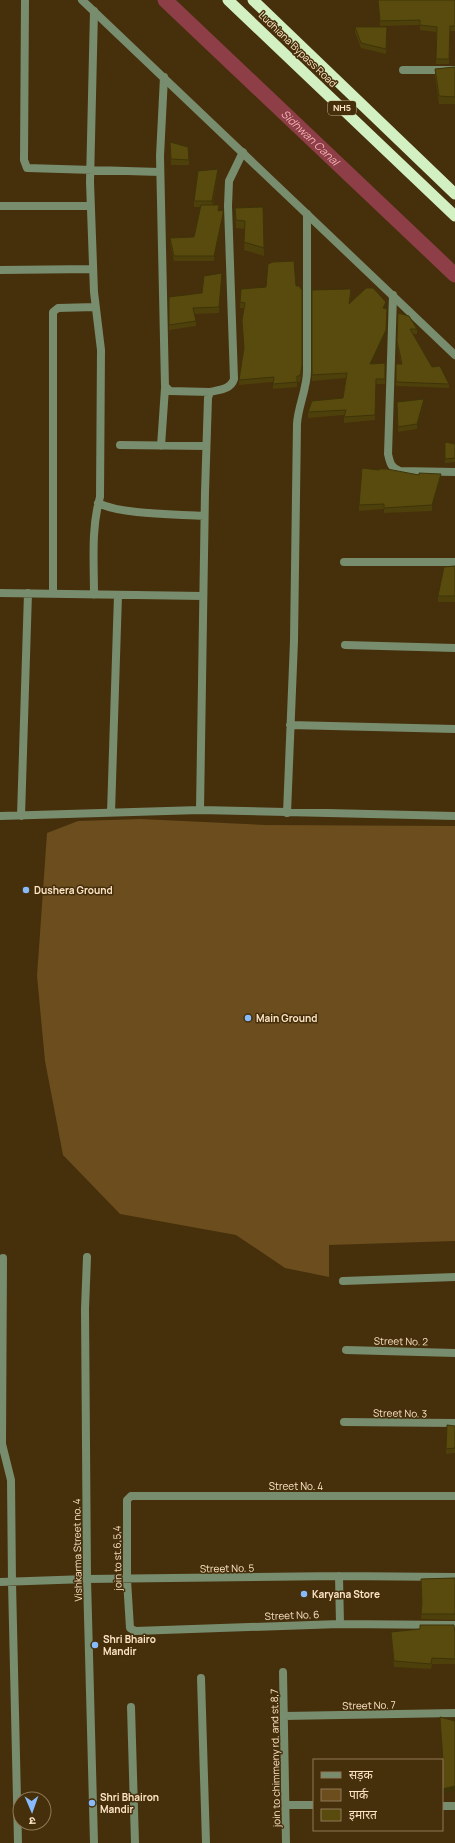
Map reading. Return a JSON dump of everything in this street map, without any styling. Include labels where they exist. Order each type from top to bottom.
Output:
[{"type":"highway","name":"Ludhiana Bypass Road","points":[[228,0],[455,216]]},
{"type":"highway","name":"Ludhiana Bypass Road","points":[[253,0],[455,194]]},
{"type":"street","points":[[25,0],[25,165],[27,168],[160,172]]},
{"type":"street","points":[[82,0],[455,355]]},
{"type":"street","points":[[94,11],[90,206],[95,306],[101,350],[100,470],[98,503],[94,526],[94,595]]},
{"type":"street","points":[[403,70],[455,70]]},
{"type":"street","points":[[161,446],[165,388],[160,172],[164,78]]},
{"type":"street","points":[[165,388],[170,391],[210,392],[224,389],[230,385],[234,379],[228,206],[229,182],[242,152]]},
{"type":"street","points":[[0,206],[90,206]]},
{"type":"street","points":[[286,813],[295,572],[297,424],[298,411],[306,383],[307,371],[307,214]]},
{"type":"street","points":[[0,270],[93,269]]},
{"type":"street","points":[[392,295],[388,454],[390,464],[394,469],[400,471],[455,472]]},
{"type":"street","points":[[53,594],[53,312],[58,308],[95,306]]},
{"type":"street","points":[[200,810],[204,516],[208,398],[210,392]]},
{"type":"street","points":[[120,445],[206,446]]},
{"type":"street","points":[[98,503],[107,507],[122,510],[204,516]]},
{"type":"street","points":[[344,562],[455,562]]},
{"type":"street","points":[[0,593],[203,596]]},
{"type":"street","points":[[21,816],[28,593]]},
{"type":"street","points":[[111,813],[118,595]]},
{"type":"street","points":[[345,645],[455,648]]},
{"type":"street","points":[[290,725],[455,729]]},
{"type":"street","points":[[0,816],[200,810],[455,816]]},
{"type":"street","name":"Vishkarma Street no. 4","points":[[87,1257],[85,1309],[87,1579],[94,1843]]},
{"type":"street","points":[[4,1258],[2,1453],[12,1480],[12,1582],[18,1843]]},
{"type":"street","points":[[343,1281],[455,1277]]},
{"type":"street","name":"Street No. 2","points":[[346,1350],[455,1353]]},
{"type":"street","name":"Street No. 3","points":[[344,1422],[455,1423]]},
{"type":"street","name":"join to st.6,5,4","points":[[130,1628],[127,1580],[127,1500],[131,1496],[137,1496]]},
{"type":"street","name":"Street No. 4","points":[[137,1496],[455,1496]]},
{"type":"street","points":[[339,1576],[340,1624]]},
{"type":"street","name":"Street No. 5","points":[[0,1582],[87,1579],[127,1580],[339,1576],[455,1577]]},
{"type":"street","name":"Street No. 6","points":[[130,1628],[135,1631],[340,1624],[455,1625]]},
{"type":"street","name":"join to chimmeny rd. and st.8,7","points":[[283,1672],[286,1843]]},
{"type":"street","points":[[201,1678],[206,1843]]},
{"type":"street","points":[[130,1707],[135,1843]]},
{"type":"street","name":"Street No. 7","points":[[284,1716],[455,1713]]},
{"type":"street","points":[[286,1805],[313,1805]]},
{"type":"street","points":[[443,1806],[455,1806]]},
{"type":"green space","name":"Main Ground","points":[[141,819],[265,825],[455,826],[455,1241],[329,1245],[329,1277],[285,1268],[236,1235],[120,1214],[63,1155],[45,1061],[37,976],[47,833],[78,821]]},
{"type":"building","points":[[378,0],[455,0],[455,26],[450,26],[449,59],[436,59],[437,27],[420,25],[420,20],[380,21]]},
{"type":"building","points":[[355,27],[387,27],[386,49],[361,43]]},
{"type":"building","points":[[455,67],[455,97],[439,96],[435,69]]},
{"type":"building","points":[[170,142],[188,147],[189,160],[171,159]]},
{"type":"building","points":[[218,169],[212,201],[194,201],[198,171]]},
{"type":"building","points":[[201,205],[219,205],[218,211],[223,210],[214,256],[174,256],[170,238],[194,237]]},
{"type":"building","points":[[263,207],[264,248],[244,242],[245,221],[236,220],[235,208]]},
{"type":"building","points":[[294,261],[296,286],[299,286],[302,290],[302,366],[300,376],[297,376],[297,382],[273,384],[274,377],[239,380],[244,348],[242,320],[245,303],[240,302],[241,289],[266,287],[268,264],[273,262]]},
{"type":"building","points":[[222,273],[219,307],[193,308],[196,321],[169,325],[169,297],[202,293],[204,276]]},
{"type":"building","points":[[366,288],[373,288],[386,302],[383,308],[387,309],[386,330],[370,364],[385,363],[385,379],[376,379],[375,415],[344,417],[346,410],[308,412],[312,401],[343,398],[347,373],[312,375],[312,290],[351,289],[349,304]]},
{"type":"building","points":[[398,313],[409,316],[417,329],[410,329],[432,367],[440,366],[449,384],[397,382],[396,364],[402,364],[397,341]]},
{"type":"building","points":[[424,399],[417,424],[398,427],[397,402]]},
{"type":"building","points":[[445,442],[455,444],[455,458],[445,459]]},
{"type":"building","points":[[362,468],[379,470],[387,469],[419,475],[419,473],[441,474],[432,505],[384,508],[384,504],[359,505]]},
{"type":"building","points":[[455,566],[455,596],[438,596],[444,567]]},
{"type":"building","points":[[447,1425],[455,1426],[455,1448],[446,1449]]},
{"type":"building","points":[[455,1578],[455,1614],[421,1614],[421,1579]]},
{"type":"building","points":[[420,1625],[454,1625],[455,1659],[432,1658],[431,1664],[394,1661],[391,1632],[420,1629]]},
{"type":"building","points":[[440,1717],[455,1721],[455,1786],[443,1789]]},
{"type":"waterway","name":"Sidhwan Canal","points":[[165,0],[455,275]]},
{"type":"place","name":"Dushera Ground","points":[[26,890]]},
{"type":"place","name":"Main Ground","points":[[248,1018]]},
{"type":"place","name":"Karyana Store","points":[[304,1594]]},
{"type":"place","name":"Shri Bhairo Mandir","points":[[95,1645]]},
{"type":"place","name":"Shri Bhairon Mandir","points":[[92,1803]]}]
